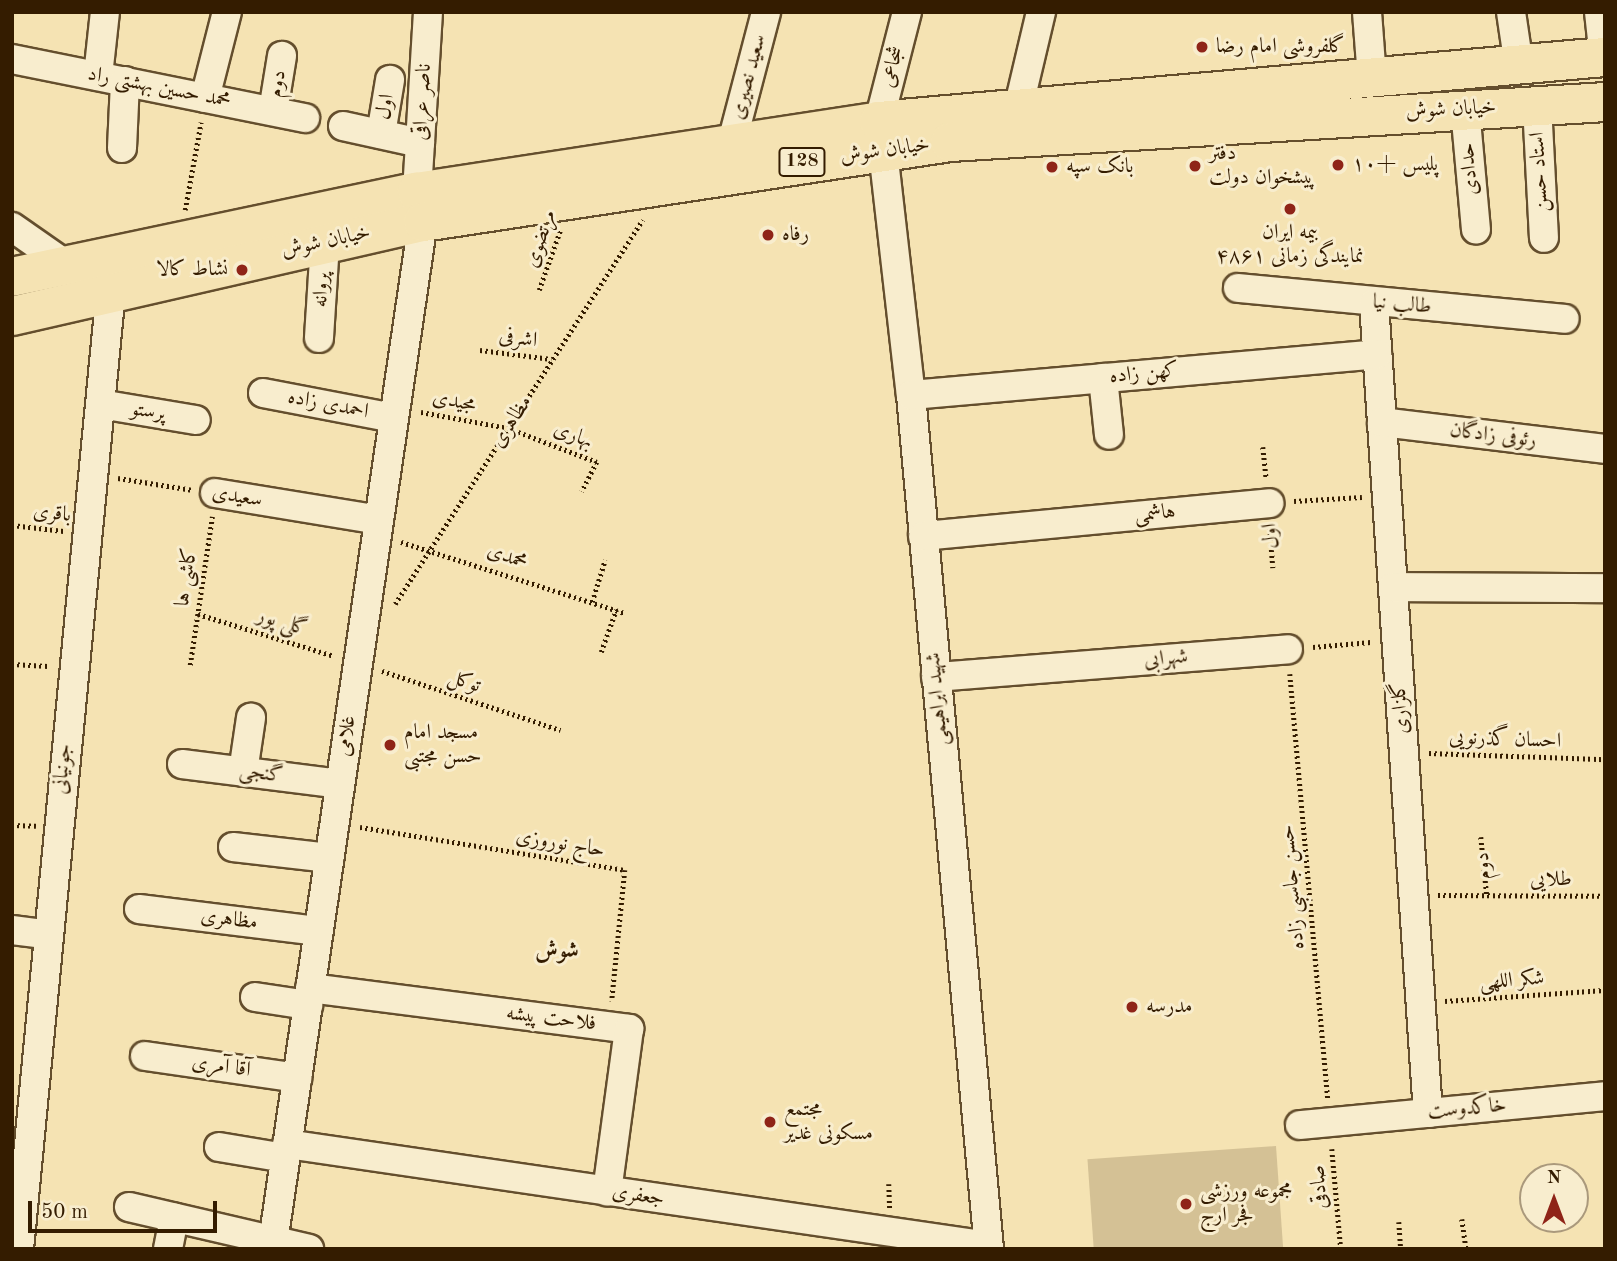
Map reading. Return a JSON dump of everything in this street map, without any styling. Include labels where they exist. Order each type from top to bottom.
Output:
[{"type":"main road","name":"خیابان شوش","points":[[12,277],[180,239],[420,207],[572,197],[667,181],[1020,105],[1604,57]]},
{"type":"main road","name":"خیابان شوش","points":[[12,316],[111,290],[325,242],[420,207],[732,142],[1605,102]]},
{"type":"street","points":[[105,12],[111,78],[122,148]]},
{"type":"street","points":[[205,98],[228,12]]},
{"type":"street","name":"ناصر عراقی","points":[[420,207],[420,143],[428,12]]},
{"type":"street","name":"سعید نصیری","points":[[732,142],[766,12]]},
{"type":"street","name":"شجاعی","points":[[881,136],[907,12]]},
{"type":"street","points":[[1020,105],[1041,12]]},
{"type":"street","points":[[1367,12],[1372,78]]},
{"type":"street","points":[[1511,12],[1519,65]]},
{"type":"street","points":[[1599,12],[1604,57]]},
{"type":"street","name":"دوم","points":[[273,111],[282,56]]},
{"type":"street","name":"محمد حسین بهشتی راد","points":[[12,59],[305,118]]},
{"type":"street","name":"اول","points":[[381,134],[390,80]]},
{"type":"street","name":"استاد حسن","points":[[1537,106],[1544,238]]},
{"type":"street","name":"حدادی","points":[[1465,109],[1476,229]]},
{"type":"street","points":[[343,126],[420,143]]},
{"type":"street","name":"شهید ابراهیمی","points":[[881,136],[911,395],[988,1247]]},
{"type":"street","name":"غلامی","points":[[273,1244],[395,413],[420,207]]},
{"type":"street","points":[[12,227],[65,264]]},
{"type":"street","name":"پروانه","points":[[319,338],[325,242]]},
{"type":"street","name":"طالب نیا","points":[[1238,288],[1565,320]]},
{"type":"street","name":"جونیانی","points":[[19,1249],[45,934],[89,534],[111,290]]},
{"type":"street","name":"گلزاری","points":[[1374,303],[1428,1113]]},
{"type":"street","name":"کهن زاده","points":[[911,395],[1377,354]]},
{"type":"street","points":[[1103,378],[1110,435]]},
{"type":"street","name":"احمدی زاده","points":[[263,393],[395,413]]},
{"type":"street","name":"پرستو","points":[[100,404],[196,420]]},
{"type":"street","name":"رئوفی زادگان","points":[[1382,422],[1605,449]]},
{"type":"street","name":"سعیدی","points":[[215,493],[378,529]]},
{"type":"street","name":"هاشمی","points":[[923,537],[1269,503]]},
{"type":"street","points":[[1393,587],[1605,588]]},
{"type":"street","name":"شهرابی","points":[[936,677],[1288,649]]},
{"type":"street","points":[[243,772],[251,718]]},
{"type":"street","name":"گنجی","points":[[182,764],[340,784]]},
{"type":"street","points":[[233,847],[329,858]]},
{"type":"street","name":"مظاهری","points":[[139,909],[319,931]]},
{"type":"street","points":[[12,930],[45,934]]},
{"type":"street","name":"فلاحت پیشه","points":[[255,997],[309,996],[629,1029],[607,1192]]},
{"type":"street","name":"آقا آمری","points":[[145,1056],[297,1078]]},
{"type":"street","name":"خاکدوست","points":[[1300,1125],[1605,1096]]},
{"type":"street","name":"جعفری","points":[[219,1147],[286,1151],[607,1192],[988,1247]]},
{"type":"street","points":[[129,1207],[273,1244],[309,1249]]},
{"type":"street","points":[[168,1249],[174,1218]]},
{"type":"path","points":[[180,239],[205,98]]},
{"type":"path","name":"مظاهری","points":[[387,617],[667,181]]},
{"type":"path","name":"مرتضوی","points":[[539,290],[572,197]]},
{"type":"path","name":"اشرفی","points":[[480,350],[551,359]]},
{"type":"path","name":"مجیدی","points":[[395,413],[508,428]]},
{"type":"path","name":"بهاری","points":[[508,428],[597,462],[582,491]]},
{"type":"path","name":"سعیدی","points":[[95,475],[215,493]]},
{"type":"path","name":"کاشی ها","points":[[190,665],[215,493]]},
{"type":"path","points":[[1269,503],[1386,495]]},
{"type":"path","name":"اول","points":[[1269,503],[1273,568]]},
{"type":"path","name":"باقری","points":[[12,526],[89,534]]},
{"type":"path","name":"محمدی","points":[[378,529],[625,613]]},
{"type":"path","points":[[592,603],[605,560]]},
{"type":"path","points":[[601,652],[616,611]]},
{"type":"path","name":"گلی پور","points":[[198,614],[358,663]]},
{"type":"path","points":[[1288,649],[1396,640]]},
{"type":"path","name":"حسن جاسبی زاده","points":[[1288,649],[1330,1122]]},
{"type":"path","name":"توکل","points":[[358,663],[560,730]]},
{"type":"path","points":[[12,664],[74,668]]},
{"type":"path","name":"احسان گذرنویی","points":[[1404,752],[1605,759]]},
{"type":"path","name":"حاج نوروزی","points":[[334,822],[625,870],[610,1027]]},
{"type":"path","name":"دوم","points":[[1481,837],[1487,896]]},
{"type":"path","name":"طلایی","points":[[1414,895],[1605,896]]},
{"type":"path","name":"شکر اللهی","points":[[1421,1003],[1605,990]]},
{"type":"path","name":"صادقی","points":[[1330,1122],[1341,1249]]},
{"type":"path","points":[[1462,1219],[1466,1249]]},
{"type":"path","points":[[1399,1222],[1401,1249]]},
{"type":"shaded area","name":"مجموعه ورزشی فجر ارج","points":[[1276,1146],[1283,1249],[1094,1249],[1087,1159]]},
{"type":"place","name":"گلفروشی امام رضا","points":[[1202,47]]},
{"type":"place","name":"پلیس +۱۰","points":[[1338,165]]},
{"type":"place","name":"دفتر پیشخوان دولت","points":[[1195,166]]},
{"type":"place","name":"بانک سپه","points":[[1052,167]]},
{"type":"place","name":"بیمه ایران نمایندگی زمانی ۴۸۶۱","points":[[1290,209]]},
{"type":"place","name":"رفاه","points":[[768,235]]},
{"type":"place","name":"نشاط کالا","points":[[242,270]]},
{"type":"place","name":"مسجد امام حسن مجتبی","points":[[390,745]]},
{"type":"place","name":"مدرسه","points":[[1132,1007]]},
{"type":"place","name":"مجتمع مسکونی غدیر","points":[[770,1122]]},
{"type":"place","name":"مجموعه ورزشی فجر ارج","points":[[1186,1204]]},
{"type":"district","name":"شوش","points":[[557,951]]}]
